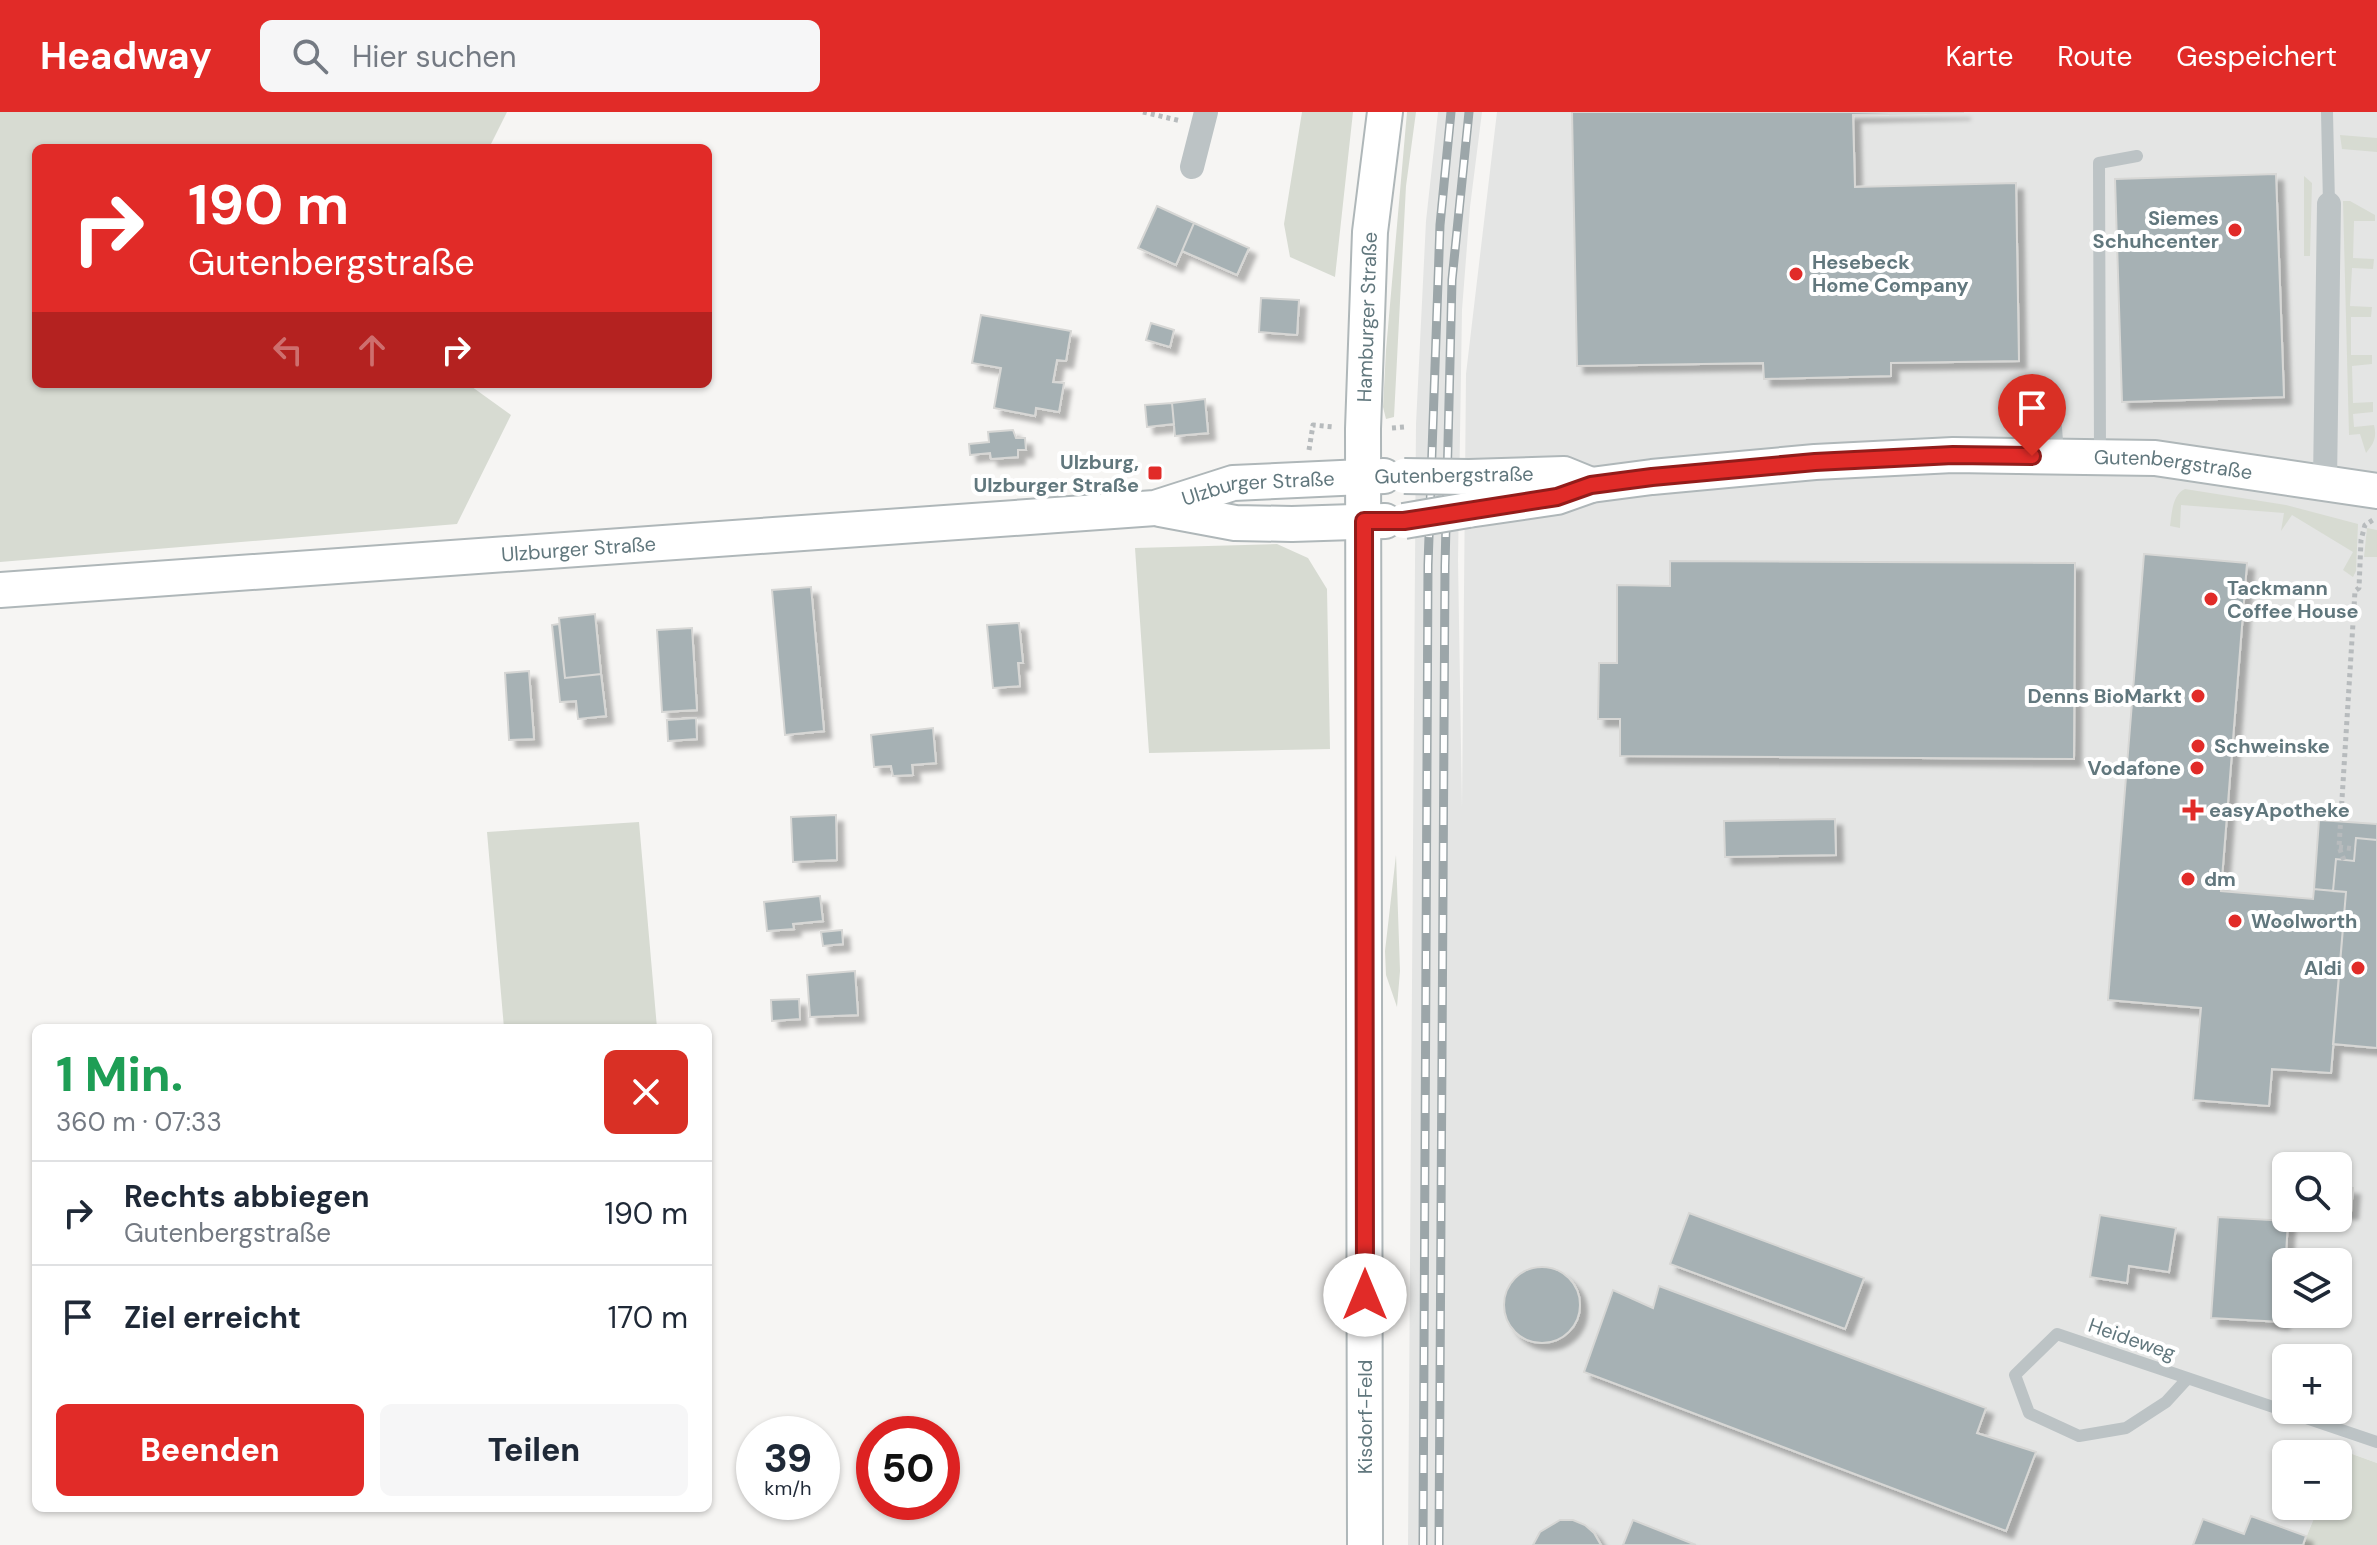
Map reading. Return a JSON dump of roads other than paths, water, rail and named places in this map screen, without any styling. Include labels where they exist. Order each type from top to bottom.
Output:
[{"type":"main road","name":"Hamburger Straße","points":[[1364,521],[1363,429],[1370,232],[1385,112]]},
{"type":"main road","name":"Gutenbergstraße","points":[[1364,521],[1404,521],[1469,493],[1564,474],[1591,485],[1815,462],[1953,455],[2155,458],[2377,491]]},
{"type":"main road","name":"Gutenbergstraße","points":[[1364,476],[1404,476],[1469,493]]},
{"type":"main road","name":"Ulzburger Straße","points":[[0,590],[1155,508],[1233,483],[1364,476]]},
{"type":"main road","name":"Gutenbergstraße","points":[[2325,481],[2371,518]]},
{"type":"main road","name":"Ulzburger Straße","points":[[1155,508],[1235,523],[1364,521]]},
{"type":"main road","name":"Kisdorf-Feld","points":[[1364,521],[1365,1545]]},
{"type":"street","points":[[1192,167],[1204,119]]},
{"type":"street","points":[[2325,481],[2329,204]]},
{"type":"lane","points":[[2327,112],[2329,204]]},
{"type":"lane","points":[[2100,457],[2099,163],[2137,156]]},
{"type":"lane","points":[[2053,389],[2059,457]]},
{"type":"lane","name":"Heideweg","points":[[2187,1379],[2166,1402],[2126,1428],[2079,1436],[2029,1413],[2015,1375],[2057,1334],[2377,1442]]},
{"type":"railway","points":[[1423,1545],[1428,565],[1440,225],[1451,112]]},
{"type":"railway","points":[[1439,1545],[1445,566],[1452,280],[1469,112]]},
{"type":"place","name":"Siemes Schuhcenter","points":[[2235,230]]},
{"type":"place","name":"Hesebeck Home Company","points":[[1796,274]]},
{"type":"place","name":"Ulzburg, Ulzburger Straße","points":[[1155,473]]},
{"type":"place","name":"Tackmann Coffee House","points":[[2211,599]]},
{"type":"place","name":"Denns BioMarkt","points":[[2198,696]]},
{"type":"place","name":"Schweinske","points":[[2198,746]]},
{"type":"place","name":"Vodafone","points":[[2197,768]]},
{"type":"place","name":"easyApotheke","points":[[2193,810]]},
{"type":"place","name":"dm","points":[[2188,879]]},
{"type":"place","name":"Woolworth","points":[[2235,921]]},
{"type":"place","name":"Aldi","points":[[2358,968]]}]
